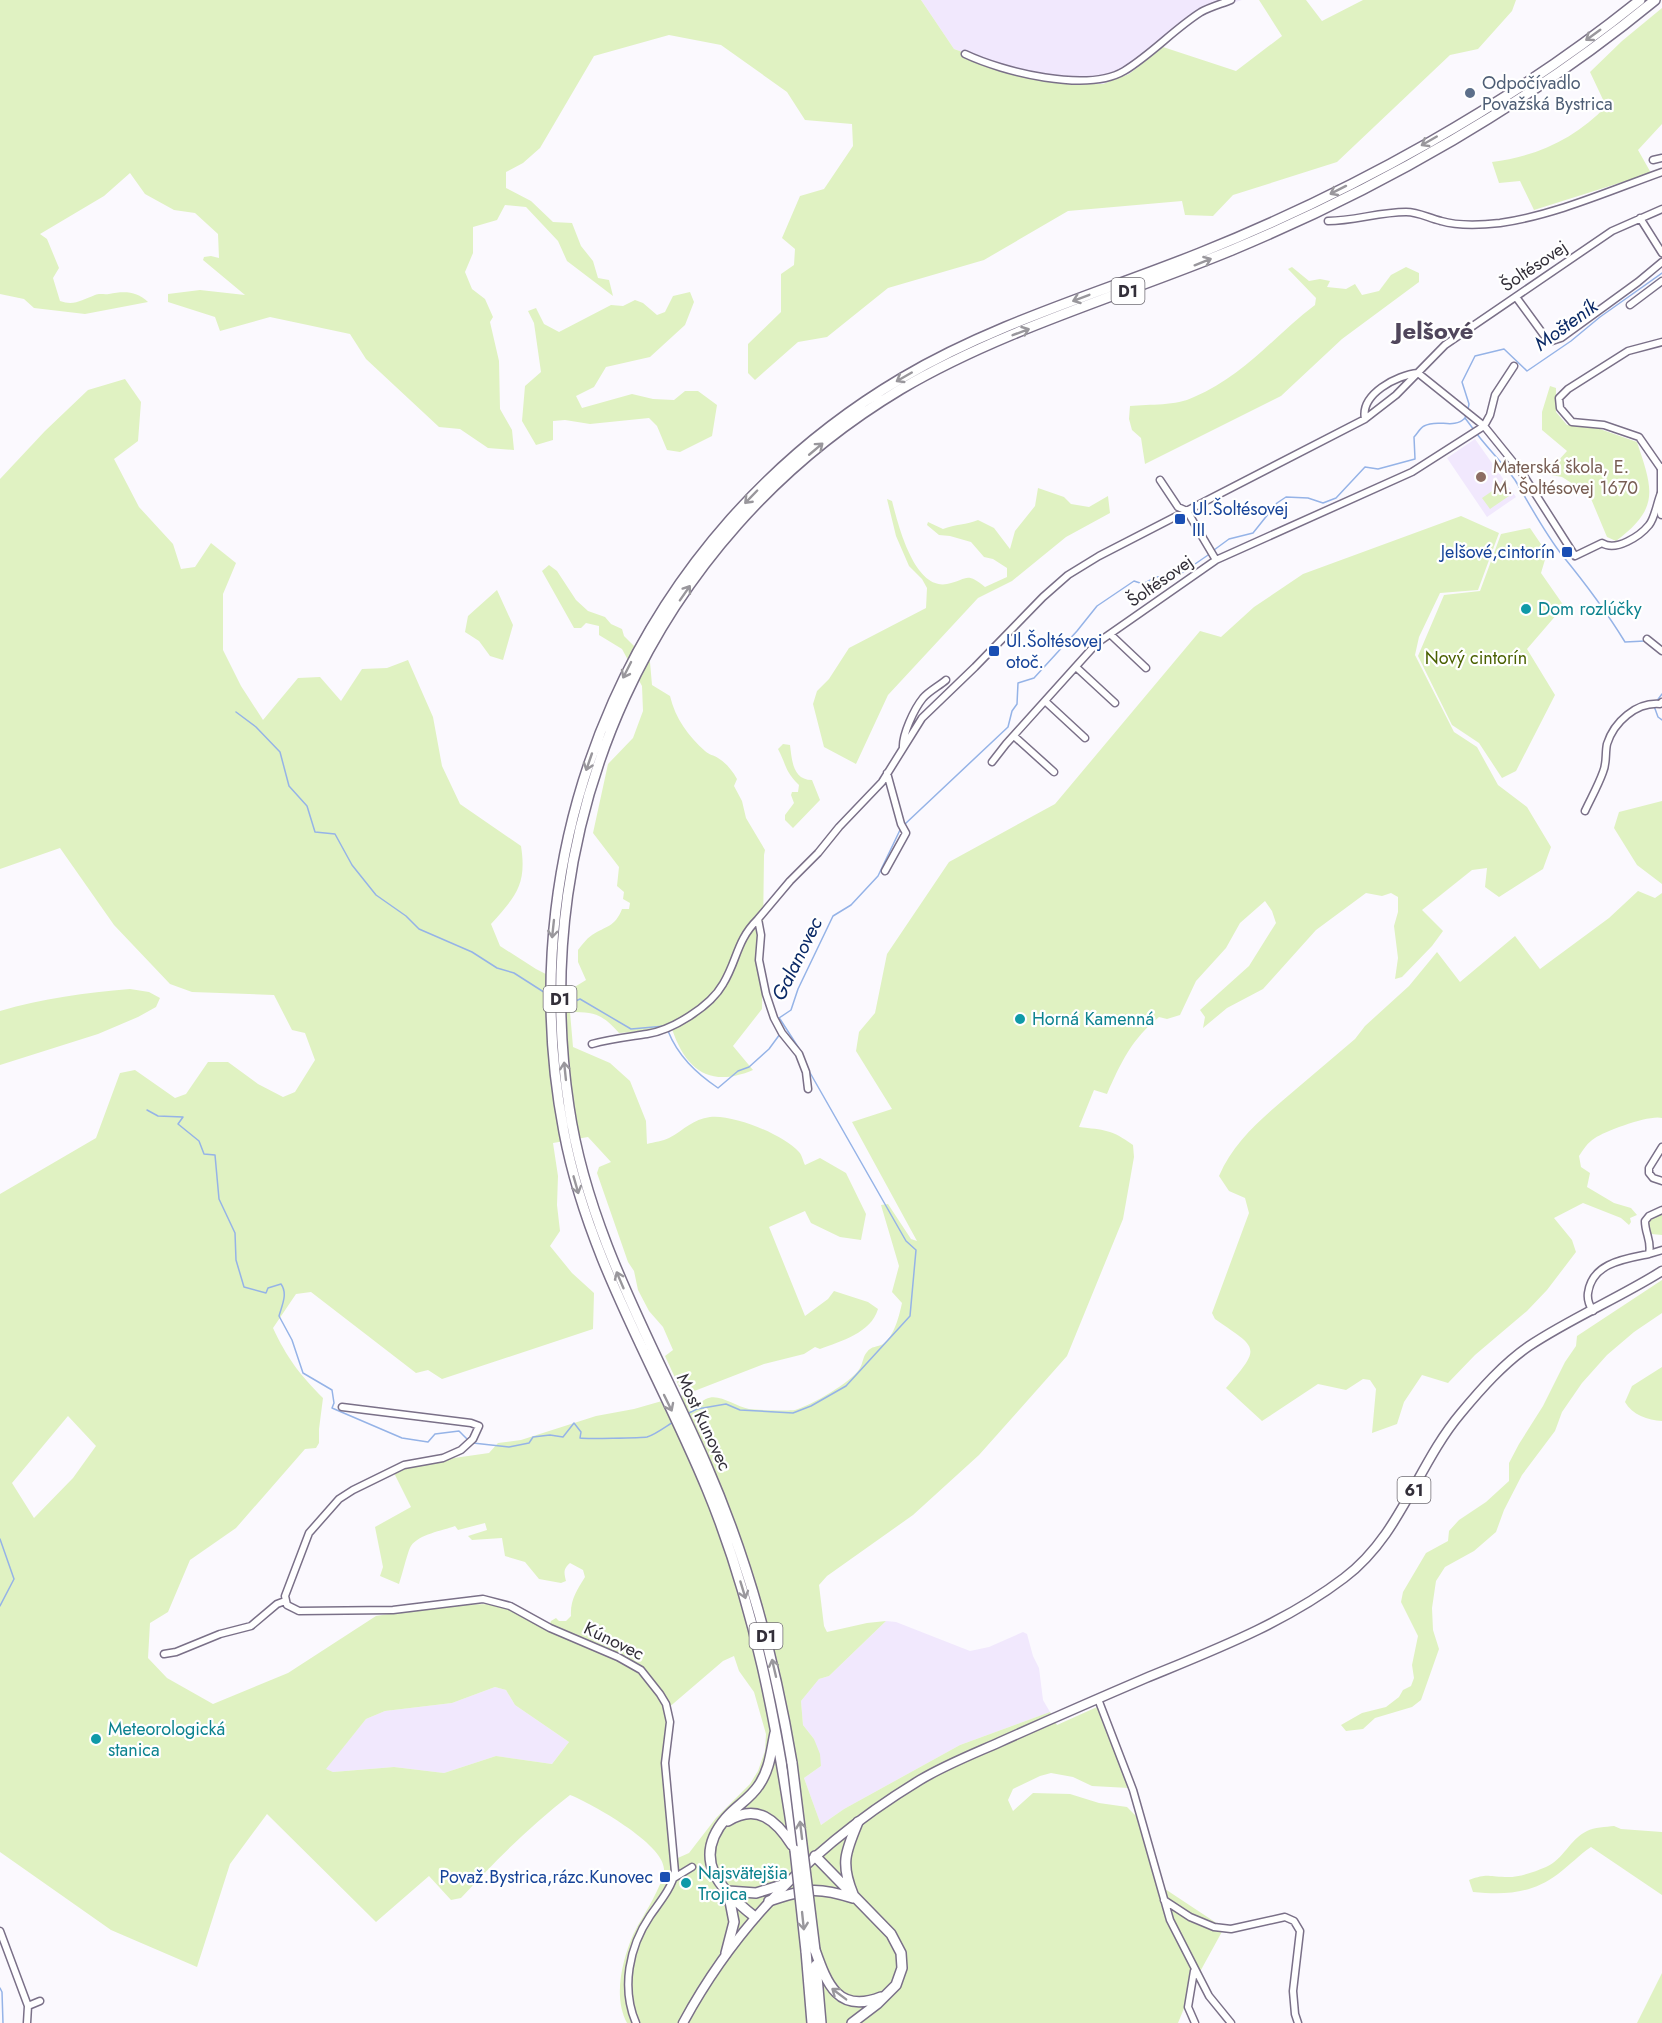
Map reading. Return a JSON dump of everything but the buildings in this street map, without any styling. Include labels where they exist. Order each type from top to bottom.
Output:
[{"type":"highway","name":"D1","points":[[565,870],[579,794],[610,707],[693,565],[749,498],[823,432],[874,396],[928,363],[988,335],[1239,237],[1354,182],[1428,142],[1503,97],[1575,49],[1640,0]]},
{"type":"highway","name":"D1","points":[[565,870],[606,742],[650,638],[700,571],[757,504],[828,440],[880,403],[933,371],[992,343],[1159,280],[1241,246],[1369,185],[1499,111],[1582,56],[1655,0]]},
{"type":"highway","name":"Most Kunovec","points":[[565,870],[552,939],[550,980],[554,1062],[568,1128],[575,1183],[609,1280],[691,1430],[722,1514]]},
{"type":"highway","name":"D1","points":[[722,1514],[752,1620],[776,1727],[787,1764],[795,1850],[811,1951],[812,2023]]},
{"type":"highway","name":"D1","points":[[722,1514],[746,1566],[779,1694],[821,2023]]},
{"type":"highway","points":[[754,1917],[714,1873],[709,1855],[713,1836],[752,1795],[762,1780],[770,1762],[776,1727]]},
{"type":"highway","points":[[723,1823],[742,1815],[764,1816],[780,1826],[795,1850]]},
{"type":"highway","points":[[855,1899],[847,1879],[845,1861],[848,1845],[858,1822]]},
{"type":"highway","points":[[815,1856],[887,1930],[899,1948],[902,1964],[900,1976],[893,1988],[852,2023]]},
{"type":"highway","points":[[728,1891],[753,1893],[785,1884]]},
{"type":"highway","points":[[769,1901],[813,1889],[827,1890],[855,1899]]},
{"type":"highway","points":[[726,1953],[734,1922],[728,1891]]},
{"type":"highway","points":[[811,1951],[826,1981],[839,1996],[850,2001],[863,2002],[886,1995]]},
{"type":"main road","points":[[1662,469],[1662,514]]},
{"type":"main road","name":"61","points":[[683,2023],[726,1953],[754,1917],[815,1856],[858,1822],[921,1779],[950,1764],[1223,1646],[1301,1608],[1347,1577],[1376,1548],[1396,1520],[1458,1415],[1488,1383],[1528,1347],[1662,1271]]},
{"type":"street","points":[[965,54],[987,64],[1046,78],[1101,80],[1128,69],[1200,13],[1231,0]]},
{"type":"street","points":[[1653,160],[1662,158]]},
{"type":"street","points":[[1328,220],[1407,211],[1424,214],[1441,222],[1460,224],[1501,222],[1547,212],[1662,172]]},
{"type":"street","name":"Šoltésovej","points":[[758,919],[882,782],[922,718],[1068,575],[1098,556],[1365,419],[1391,400],[1440,348],[1612,231],[1662,210]]},
{"type":"street","points":[[1640,218],[1662,253]]},
{"type":"street","points":[[1516,297],[1546,338],[1552,341],[1561,338],[1662,262]]},
{"type":"street","points":[[1630,306],[1662,281]]},
{"type":"street","points":[[1662,342],[1628,351],[1568,388],[1560,398],[1560,408],[1572,422],[1604,425],[1639,438],[1662,469]]},
{"type":"street","points":[[1484,426],[1490,415],[1495,395],[1514,366]]},
{"type":"street","points":[[1365,419],[1365,407],[1373,395],[1399,377],[1418,373],[1484,426],[1522,473],[1575,556],[1602,543],[1607,546],[1617,545],[1633,538],[1650,524],[1661,493]]},
{"type":"street","name":"Šoltésovej","points":[[992,762],[1097,643],[1216,560],[1412,472],[1484,426]]},
{"type":"street","name":"Šoltésovej","points":[[1160,480],[1178,507],[1187,511],[1216,560]]},
{"type":"street","points":[[1110,634],[1146,668]]},
{"type":"street","points":[[1647,639],[1662,651]]},
{"type":"street","points":[[1076,667],[1115,703]]},
{"type":"street","name":"Šoltésovej","points":[[903,749],[906,731],[923,698],[946,680]]},
{"type":"street","points":[[1045,701],[1085,738]]},
{"type":"street","points":[[1585,811],[1604,770],[1606,747],[1612,731],[1622,719],[1643,705],[1662,702]]},
{"type":"street","points":[[1014,736],[1054,772]]},
{"type":"street","points":[[885,871],[906,833],[887,773]]},
{"type":"street","points":[[592,1044],[608,1039],[650,1034],[708,1004],[724,983],[743,935],[758,919]]},
{"type":"street","points":[[758,919],[761,934],[759,960],[766,994],[782,1033],[799,1054],[806,1072],[808,1089]]},
{"type":"street","points":[[1662,1147],[1649,1168],[1649,1173],[1653,1178],[1662,1181]]},
{"type":"street","points":[[1648,1254],[1651,1245],[1645,1230],[1645,1221],[1649,1216],[1662,1210]]},
{"type":"street","points":[[1593,1311],[1587,1298],[1589,1282],[1601,1268],[1621,1260],[1662,1250]]},
{"type":"street","points":[[164,1654],[177,1652],[220,1634],[251,1626],[277,1604],[285,1601],[286,1591],[309,1533],[339,1499],[404,1465],[443,1458],[461,1450],[473,1438],[479,1426],[471,1423],[342,1407]]},
{"type":"street","name":"Kúnovec","points":[[285,1601],[291,1608],[311,1611],[393,1610],[483,1599],[510,1606],[550,1628],[618,1657],[641,1670],[654,1684],[663,1699],[670,1722],[665,1763],[675,1864],[674,1878]]},
{"type":"street","points":[[1098,1699],[1133,1790],[1170,1920],[1193,1964],[1194,1971],[1188,2007],[1195,2023]]},
{"type":"street","points":[[636,2023],[629,2003],[629,1968],[642,1928],[674,1878],[692,1867]]},
{"type":"street","points":[[1164,1900],[1214,1928],[1231,1929],[1281,1917],[1289,1918],[1294,1922],[1299,1931],[1293,1990],[1298,2023]]},
{"type":"street","points":[[0,1930],[28,2006],[27,2023]]},
{"type":"street","points":[[1194,1971],[1209,1996],[1231,2023]]},
{"type":"street","points":[[28,2006],[40,2001]]},
{"type":"shaded area","points":[[921,0],[1242,0],[1204,12],[1129,74],[1103,84],[1048,82],[954,49]]},
{"type":"shaded area","name":"Materská škola, E. M. Šoltésovej 1670","points":[[1475,439],[1516,497],[1487,517],[1447,458]]},
{"type":"shaded area","points":[[886,1621],[896,1622],[970,1651],[989,1647],[1023,1632],[1027,1634],[1039,1668],[1043,1700],[1050,1712],[960,1745],[844,1809],[821,1825],[804,1778],[821,1766],[814,1739],[803,1725],[801,1701],[819,1679],[829,1676]]},
{"type":"shaded area","points":[[495,1687],[506,1690],[515,1705],[569,1742],[552,1764],[496,1756],[444,1773],[394,1767],[333,1772],[325,1769],[366,1719],[385,1711],[452,1703]]},
{"type":"green space","points":[[0,0],[921,0],[954,49],[1048,82],[1103,84],[1129,74],[1163,47],[1236,71],[1282,36],[1259,0],[1306,0],[1322,21],[1363,0],[1516,0],[1512,11],[1478,49],[1450,55],[1337,162],[1233,195],[1213,216],[1185,215],[1182,201],[1068,211],[984,260],[888,288],[827,337],[798,342],[755,380],[748,373],[748,344],[781,312],[781,274],[794,265],[795,249],[782,238],[800,196],[824,189],[853,146],[852,124],[805,120],[787,92],[721,45],[669,35],[594,56],[540,148],[523,163],[506,172],[506,188],[531,201],[553,222],[572,223],[581,246],[593,261],[598,278],[609,280],[613,296],[567,261],[558,241],[526,207],[505,205],[497,220],[473,227],[473,253],[465,272],[472,289],[485,299],[493,317],[490,322],[499,361],[500,409],[512,430],[514,450],[488,448],[460,429],[439,427],[366,359],[350,334],[270,317],[220,331],[215,317],[168,302],[168,294],[200,290],[245,295],[203,260],[204,257],[211,256],[219,258],[218,234],[195,213],[174,210],[145,194],[130,173],[104,196],[40,234],[47,239],[59,268],[53,278],[60,301],[74,303],[97,294],[125,292],[135,294],[148,302],[85,314],[34,308],[24,299],[0,294]]},
{"type":"green space","points":[[1662,8],[1662,124],[1638,150],[1651,173],[1534,210],[1520,181],[1499,183],[1492,162],[1524,156],[1554,144],[1582,128],[1606,106],[1590,72],[1622,41]]},
{"type":"green space","points":[[1292,267],[1309,281],[1320,279],[1330,281],[1327,287],[1346,289],[1355,284],[1362,295],[1379,291],[1391,275],[1406,267],[1419,273],[1419,282],[1342,339],[1281,396],[1145,464],[1141,438],[1132,430],[1129,419],[1130,406],[1187,400],[1228,378],[1258,355],[1315,305],[1316,298],[1288,269]]},
{"type":"green space","points":[[690,292],[694,302],[685,325],[650,357],[606,367],[594,387],[576,396],[582,408],[632,394],[653,399],[674,400],[685,391],[698,391],[717,405],[712,436],[680,452],[667,450],[657,426],[649,418],[590,424],[565,420],[553,421],[553,440],[536,445],[522,421],[525,386],[541,372],[534,323],[528,311],[536,308],[544,324],[559,332],[611,305],[623,306],[635,300],[643,303],[657,315],[665,312],[673,296]]},
{"type":"green space","points":[[125,379],[141,402],[138,441],[114,459],[139,507],[173,544],[181,569],[195,567],[211,543],[236,563],[223,594],[223,650],[241,686],[263,720],[298,678],[320,677],[341,701],[362,669],[387,668],[408,660],[433,717],[442,766],[460,804],[521,846],[522,871],[518,889],[491,924],[500,946],[536,969],[573,988],[586,980],[578,962],[578,950],[590,937],[613,923],[622,909],[629,909],[630,903],[623,899],[624,892],[617,886],[619,867],[593,833],[608,764],[633,738],[643,711],[642,686],[622,649],[599,635],[599,626],[586,623],[581,628],[574,628],[542,571],[549,565],[557,571],[576,600],[588,611],[605,617],[611,624],[622,629],[624,636],[650,662],[652,685],[670,696],[675,712],[688,733],[699,746],[724,762],[737,779],[734,786],[742,801],[746,818],[765,850],[762,1009],[733,1046],[753,1070],[725,1077],[713,1076],[702,1072],[685,1056],[672,1029],[619,1033],[603,1018],[586,1013],[570,1012],[573,1047],[610,1063],[630,1081],[646,1121],[647,1144],[669,1138],[699,1120],[720,1117],[744,1122],[782,1139],[799,1152],[805,1165],[820,1158],[846,1173],[866,1214],[861,1240],[840,1237],[811,1223],[805,1211],[769,1227],[805,1316],[828,1299],[834,1291],[868,1302],[878,1309],[869,1324],[846,1339],[820,1349],[815,1347],[804,1354],[764,1364],[684,1395],[690,1406],[716,1398],[749,1409],[795,1410],[802,1408],[830,1393],[856,1374],[869,1350],[883,1344],[893,1330],[902,1303],[892,1292],[899,1266],[881,1205],[888,1204],[911,1239],[917,1241],[852,1122],[892,1109],[856,1051],[859,1032],[875,1013],[887,954],[949,862],[1055,804],[1200,631],[1221,637],[1254,607],[1303,574],[1461,516],[1499,533],[1478,590],[1440,593],[1419,637],[1415,655],[1454,732],[1477,747],[1498,785],[1527,807],[1551,847],[1543,869],[1499,897],[1485,887],[1487,868],[1472,870],[1422,910],[1443,931],[1402,977],[1395,979],[1398,958],[1394,926],[1398,912],[1398,897],[1391,893],[1382,896],[1366,893],[1316,930],[1263,989],[1227,1008],[1203,1028],[1205,1017],[1200,1010],[1249,966],[1276,923],[1265,901],[1240,923],[1226,948],[1196,981],[1180,1015],[1167,1019],[1159,1017],[1141,1034],[1128,1052],[1107,1094],[1094,1090],[1079,1127],[1101,1130],[1119,1136],[1133,1145],[1134,1157],[1123,1219],[1067,1356],[979,1455],[913,1515],[827,1576],[819,1585],[824,1626],[827,1632],[886,1621],[829,1676],[819,1679],[801,1701],[803,1725],[814,1739],[820,1754],[821,1766],[804,1778],[821,1825],[844,1809],[960,1745],[1050,1712],[1057,1725],[1097,1707],[1129,1788],[1092,1786],[1073,1777],[1051,1773],[1013,1789],[1008,1800],[1013,1811],[1033,1793],[1070,1794],[1099,1803],[1127,1807],[1139,1819],[1156,1883],[1224,1928],[1196,1979],[1178,2023],[627,2023],[620,2002],[625,1956],[633,1935],[658,1888],[664,1869],[661,1859],[640,1837],[594,1806],[570,1795],[513,1844],[461,1898],[451,1900],[429,1876],[376,1922],[267,1814],[230,1864],[197,1967],[111,1930],[0,1852],[0,1194],[96,1138],[120,1073],[135,1070],[175,1098],[186,1094],[208,1062],[228,1062],[258,1084],[283,1097],[295,1092],[315,1060],[305,1033],[292,1030],[274,995],[192,992],[170,984],[114,925],[60,848],[0,869],[0,479],[88,390]],"holes":[[[588,1137],[611,1162],[599,1167],[597,1173],[628,1262],[634,1271],[638,1290],[649,1311],[663,1327],[673,1350],[665,1356],[683,1395],[634,1409],[596,1416],[521,1440],[498,1443],[489,1453],[391,1467],[411,1507],[375,1527],[383,1567],[380,1576],[399,1584],[410,1548],[419,1539],[455,1526],[458,1530],[485,1523],[487,1530],[468,1536],[472,1540],[502,1538],[505,1556],[525,1562],[539,1579],[561,1583],[566,1581],[565,1571],[570,1563],[583,1570],[585,1577],[573,1600],[571,1616],[566,1621],[559,1621],[556,1618],[551,1621],[548,1629],[507,1608],[493,1604],[443,1605],[376,1616],[288,1673],[213,1704],[167,1678],[148,1658],[150,1623],[168,1612],[190,1560],[236,1528],[305,1449],[316,1448],[319,1443],[323,1398],[295,1366],[273,1328],[296,1294],[311,1292],[416,1373],[428,1370],[442,1379],[593,1329],[594,1293],[572,1273],[550,1246],[560,1231],[557,1205],[558,1176],[553,1143]],[[68,1416],[96,1446],[73,1478],[34,1518],[12,1483]],[[734,1656],[739,1671],[754,1692],[766,1734],[765,1751],[758,1771],[750,1784],[716,1818],[689,1853],[671,1861],[665,1790],[669,1722],[667,1709],[723,1661]],[[495,1687],[506,1690],[515,1705],[569,1742],[552,1764],[496,1756],[444,1773],[394,1767],[333,1772],[326,1769],[366,1719],[385,1711],[452,1703]]]},
{"type":"green space","points":[[1550,386],[1556,388],[1556,412],[1567,425],[1597,428],[1637,442],[1647,473],[1649,497],[1640,518],[1616,541],[1607,537],[1589,494],[1562,477],[1546,474],[1567,451],[1542,430],[1542,412]]},
{"type":"green space","points":[[1501,485],[1509,496],[1490,509],[1482,498]]},
{"type":"green space","points":[[1038,488],[1064,497],[1071,504],[1089,507],[1108,496],[1110,513],[1066,537],[1012,581],[978,598],[888,695],[856,764],[824,747],[813,704],[817,691],[829,679],[849,648],[926,608],[927,588],[922,579],[909,566],[896,536],[887,499],[892,501],[909,553],[925,577],[935,583],[947,584],[970,578],[985,587],[1007,577],[1007,568],[993,559],[984,557],[971,542],[939,535],[927,525],[928,522],[943,529],[978,520],[994,528],[1010,549],[1015,531],[1035,506]]},
{"type":"green space","name":"Nový cintorín","points":[[1530,528],[1547,553],[1541,573],[1564,606],[1527,649],[1555,695],[1516,771],[1502,778],[1479,743],[1452,725],[1418,656],[1444,595],[1480,591],[1501,534]]},
{"type":"green space","points":[[497,590],[513,625],[503,660],[490,656],[479,641],[465,632],[468,616]]},
{"type":"green space","points":[[783,744],[790,745],[797,773],[801,777],[812,780],[820,800],[793,828],[785,820],[785,815],[794,803],[792,792],[798,792],[799,785],[788,772],[778,749]]},
{"type":"green space","points":[[1662,801],[1662,884],[1637,865],[1614,828],[1619,812]]},
{"type":"green space","points":[[1638,891],[1655,898],[1662,893],[1662,1118],[1648,1118],[1608,1131],[1590,1142],[1579,1156],[1581,1167],[1590,1173],[1587,1187],[1614,1203],[1631,1208],[1637,1215],[1630,1218],[1629,1225],[1621,1218],[1583,1203],[1554,1218],[1572,1240],[1576,1252],[1547,1290],[1527,1311],[1475,1355],[1448,1383],[1422,1375],[1404,1402],[1397,1424],[1372,1433],[1376,1389],[1370,1380],[1363,1379],[1346,1390],[1318,1384],[1262,1421],[1226,1388],[1246,1364],[1250,1356],[1250,1349],[1240,1337],[1215,1319],[1212,1313],[1249,1213],[1245,1198],[1229,1191],[1219,1176],[1233,1151],[1262,1119],[1355,1039],[1365,1026],[1409,986],[1437,952],[1460,982],[1515,936],[1540,969],[1609,918]]},
{"type":"green space","points":[[130,989],[149,992],[160,998],[156,1007],[98,1034],[0,1065],[0,1011],[64,997]]},
{"type":"green space","points":[[1662,1213],[1662,1235],[1651,1234],[1646,1225]]},
{"type":"green space","points":[[1662,1280],[1662,1313],[1634,1332],[1607,1355],[1582,1383],[1562,1412],[1555,1431],[1522,1475],[1504,1510],[1496,1532],[1474,1551],[1445,1567],[1436,1581],[1432,1608],[1433,1630],[1439,1649],[1421,1700],[1412,1707],[1375,1718],[1363,1729],[1346,1731],[1341,1725],[1362,1713],[1386,1707],[1399,1697],[1403,1690],[1411,1686],[1414,1678],[1412,1665],[1418,1636],[1401,1602],[1403,1592],[1426,1553],[1448,1541],[1449,1531],[1459,1520],[1486,1502],[1509,1481],[1509,1463],[1576,1346],[1577,1336]]},
{"type":"green space","points":[[1662,1367],[1662,1421],[1641,1416],[1625,1402],[1632,1386]]},
{"type":"green space","points":[[1614,1826],[1621,1829],[1662,1832],[1662,1895],[1591,1847],[1558,1874],[1538,1886],[1518,1892],[1473,1892],[1469,1880],[1484,1876],[1515,1877],[1536,1871],[1552,1864],[1587,1831]]},
{"type":"green space","points":[[1662,1973],[1662,2023],[1637,2023]]},
{"type":"waterway","name":"Mošteník","points":[[1468,409],[1469,404],[1462,382],[1475,356],[1504,349],[1527,371],[1662,273]]},
{"type":"waterway","name":"Mošteník","points":[[1466,414],[1465,418],[1474,430]]},
{"type":"waterway","name":"Galanovec","points":[[1214,550],[1229,539],[1253,533],[1277,503],[1286,497],[1308,498],[1323,503],[1336,498],[1365,467],[1378,469],[1415,459],[1414,437],[1424,426],[1435,423],[1456,423],[1465,418]]},
{"type":"waterway","name":"Mošteník","points":[[1477,434],[1515,480],[1549,537],[1595,597],[1625,642],[1645,641]]},
{"type":"waterway","name":"Galanovec","points":[[905,824],[1008,727],[1012,711],[1017,704],[1018,683],[1034,678],[1097,606],[1134,581],[1143,584],[1156,577],[1179,575],[1211,553]]},
{"type":"waterway","name":"Mošteník","points":[[1656,702],[1662,694]]},
{"type":"waterway","name":"Mošteník","points":[[1654,706],[1658,717],[1662,720]]},
{"type":"waterway","name":"Galanovec","points":[[236,712],[256,727],[280,752],[289,786],[307,806],[315,832],[335,834],[352,865],[376,895],[406,916],[419,929],[472,952],[497,968],[514,973],[550,996]]},
{"type":"waterway","name":"Galanovec","points":[[779,1020],[791,1010],[798,989],[833,916],[851,905],[878,876],[900,830]]},
{"type":"waterway","name":"Galanovec","points":[[565,1002],[569,1004],[580,999],[631,1029],[665,1026]]},
{"type":"waterway","points":[[780,1019],[800,1050]]},
{"type":"waterway","name":"Galanovec","points":[[668,1031],[688,1063],[718,1088],[738,1071],[749,1067],[769,1049],[780,1034]]},
{"type":"waterway","points":[[687,1414],[697,1409],[726,1404],[740,1410],[793,1413],[811,1406],[846,1386],[910,1316],[916,1250],[906,1241],[809,1071]]},
{"type":"waterway","points":[[147,1110],[158,1116],[183,1117],[178,1124],[199,1141],[204,1154],[215,1155],[219,1199],[235,1233],[236,1260],[244,1287],[266,1293],[268,1288],[281,1284],[284,1296],[279,1316],[292,1340],[303,1373],[332,1390],[334,1403],[332,1408],[402,1438],[428,1442],[435,1434],[459,1431],[469,1441]]},
{"type":"waterway","points":[[473,1443],[509,1447],[529,1443],[533,1437],[550,1435],[563,1437],[574,1423],[581,1432],[580,1438],[647,1437],[673,1422]]},
{"type":"waterway","points":[[0,1539],[14,1579],[0,1606]]},
{"type":"waterway","points":[[0,1988],[3,2023]]},
{"type":"place","name":"Odpočívadlo Považská Bystrica","points":[[1470,93]]},
{"type":"place","name":"Materská škola, E. M. Šoltésovej 1670","points":[[1481,477]]},
{"type":"place","name":"Ul.Šoltésovej III","points":[[1180,519]]},
{"type":"place","name":"Jelšové,cintorín","points":[[1567,552]]},
{"type":"place","name":"Dom rozlúčky","points":[[1526,609]]},
{"type":"place","name":"Ul.Šoltésovej otoč.","points":[[994,651]]},
{"type":"place","name":"Horná Kamenná","points":[[1020,1019]]},
{"type":"place","name":"Meteorologická stanica","points":[[96,1739]]},
{"type":"place","name":"Považ.Bystrica,rázc.Kunovec","points":[[665,1877]]},
{"type":"place","name":"Najsvätejšia Trojica","points":[[686,1883]]},
{"type":"district","name":"Jelšové","points":[[1434,330]]}]
